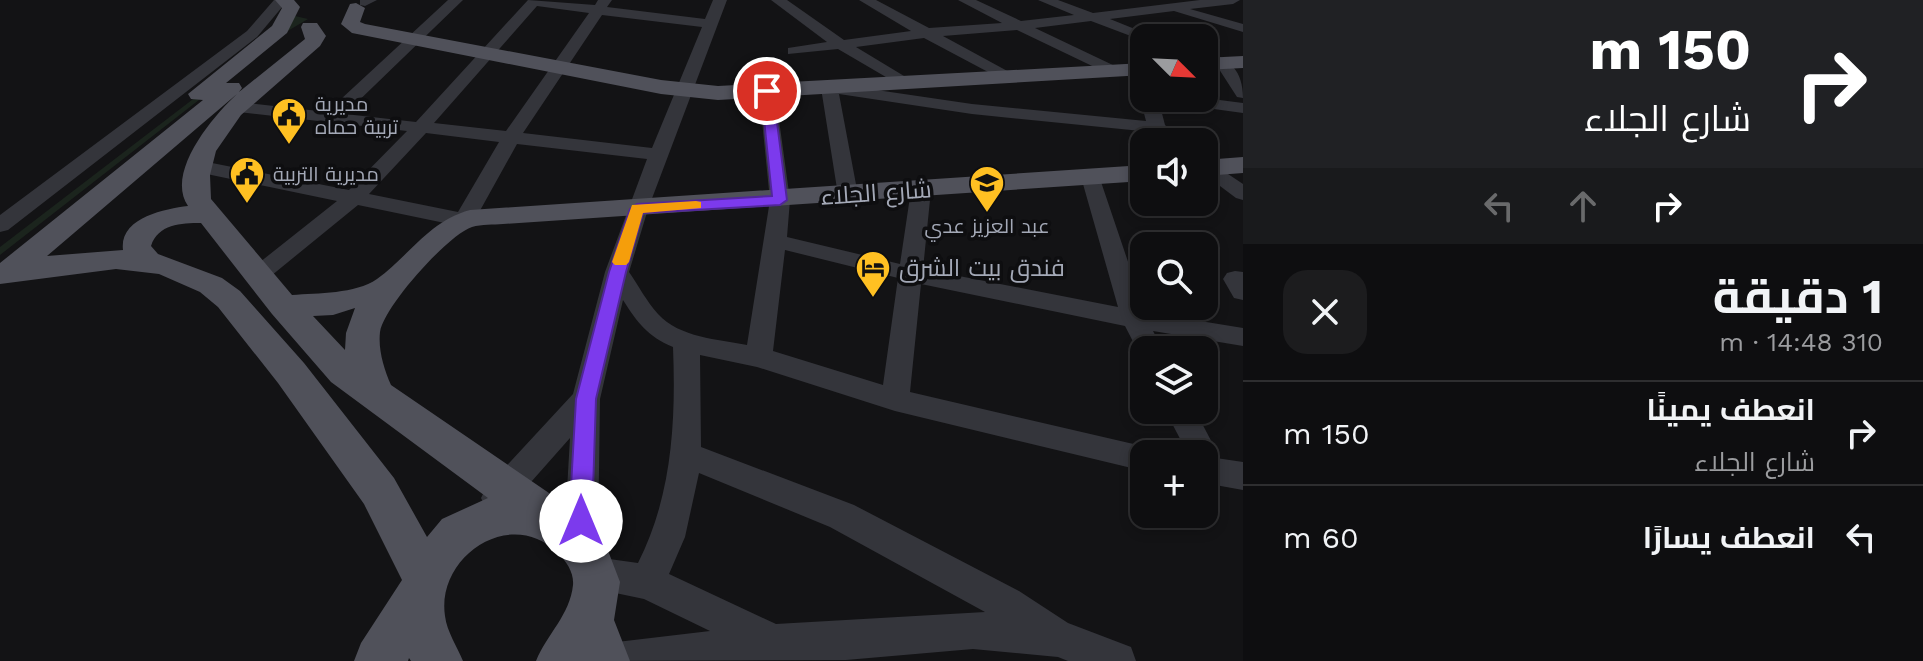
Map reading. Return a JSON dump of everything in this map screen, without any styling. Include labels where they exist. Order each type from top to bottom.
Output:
[{"type":"main road","points":[[365,3],[351,20],[353,26],[682,90],[767,91],[1111,70],[1130,73]]},
{"type":"main road","points":[[2,268],[192,89],[233,58],[280,29],[298,8],[365,3]]},
{"type":"main road","points":[[298,8],[316,36],[313,42],[238,107],[212,135],[197,166],[194,182],[197,200],[284,306],[344,372],[508,486],[585,583],[576,645],[561,661]]},
{"type":"main road","points":[[2,268],[265,60],[298,8]]},
{"type":"main road","points":[[1218,166],[1243,165]]},
{"type":"main road","name":"شارع الجلاء","points":[[464,220],[1130,174]]},
{"type":"main road","points":[[147,261],[136,247],[137,240],[151,226],[175,216],[208,215]]},
{"type":"main road","points":[[284,306],[333,304],[382,289],[464,220]]},
{"type":"main road","points":[[2,268],[81,261],[147,261],[193,275],[229,299],[291,373],[379,491],[422,587],[419,619],[425,642],[438,661]]},
{"type":"main road","points":[[376,395],[366,374],[362,351],[367,319],[382,289]]},
{"type":"main road","points":[[379,661],[422,587],[435,558],[467,527],[496,515],[526,513],[585,583]]},
{"type":"street","points":[[330,118],[456,0]]},
{"type":"street","points":[[720,0],[637,209],[617,272],[586,399],[585,583],[647,582],[775,643]]},
{"type":"street","points":[[778,0],[840,44],[903,82]]},
{"type":"street","points":[[866,0],[1005,76]]},
{"type":"street","points":[[965,0],[1111,70]]},
{"type":"street","points":[[1045,0],[1130,31]]},
{"type":"street","points":[[1148,0],[1243,28]]},
{"type":"street","points":[[793,51],[926,33],[1017,26],[1233,0]]},
{"type":"street","points":[[258,275],[355,198],[423,128],[535,1],[601,5],[710,24]]},
{"type":"street","points":[[197,166],[464,220],[511,138],[601,5]]},
{"type":"street","points":[[1218,61],[1243,93]]},
{"type":"street","points":[[848,195],[829,88],[972,109],[1156,127],[1152,112]]},
{"type":"street","points":[[0,225],[192,89]]},
{"type":"street","points":[[759,357],[780,200],[767,91]]},
{"type":"street","points":[[1218,105],[1243,108]]},
{"type":"street","points":[[238,107],[658,154]]},
{"type":"street","points":[[1218,176],[1243,194]]},
{"type":"street","points":[[1091,177],[1135,321],[1143,336]]},
{"type":"street","points":[[895,400],[921,190]]},
{"type":"street","points":[[775,241],[911,276],[1135,321],[1243,337]]},
{"type":"street","points":[[617,272],[649,321],[666,334],[686,342],[759,357],[895,400],[1130,455]]},
{"type":"street","points":[[1243,280],[1235,279],[1243,292]]},
{"type":"street","points":[[647,582],[668,537],[684,454],[689,410],[686,342]]},
{"type":"street","points":[[467,527],[586,399]]},
{"type":"street","points":[[684,454],[842,516],[1006,604],[1058,638],[1117,661]]},
{"type":"street","points":[[1218,467],[1243,476]]},
{"type":"street","points":[[617,661],[775,643],[846,641],[973,630],[1058,638]]},
{"type":"shaded area","points":[[295,16],[308,19],[286,32],[0,255],[0,247],[231,70]]},
{"type":"slow traffic","points":[[620,262],[637,209],[696,205]]},
{"type":"place","name":"مديرية تربية حماه","points":[[289,146]]},
{"type":"place","name":"مديرية التربية","points":[[247,205]]},
{"type":"place","name":"عبد العزيز عدي","points":[[987,214]]},
{"type":"place","name":"فندق بيت الشرق","points":[[873,299]]},
{"type":"route","points":[[581,521],[586,399],[617,272],[637,209],[780,200],[767,91]]}]
